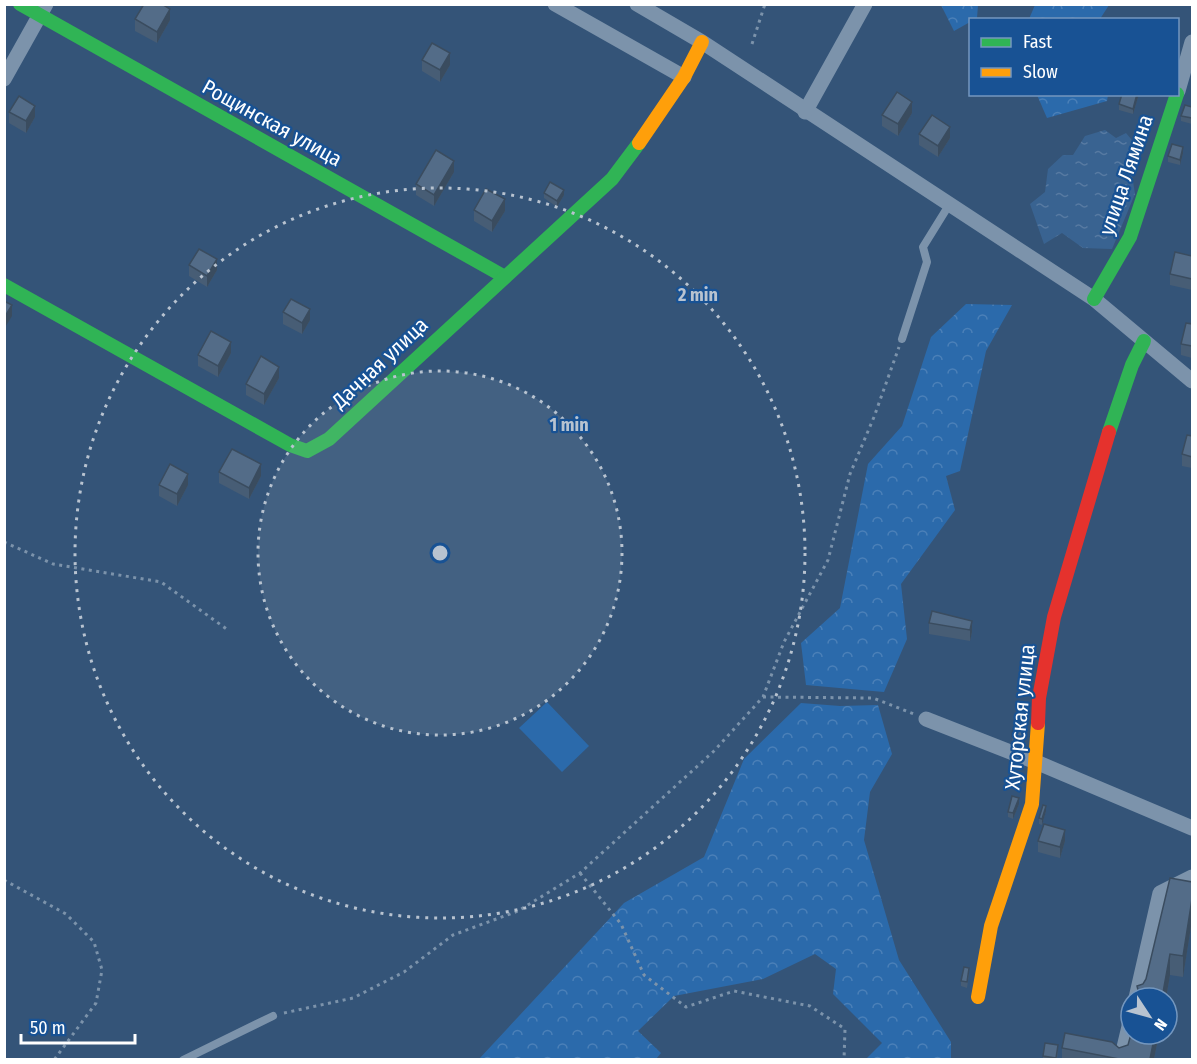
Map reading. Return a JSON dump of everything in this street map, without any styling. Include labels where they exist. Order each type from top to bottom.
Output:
[{"type":"street","name":"Рощинская улица","points":[[20,4],[43,10],[505,277]]},
{"type":"street","points":[[555,4],[684,77]]},
{"type":"street","points":[[637,4],[702,42],[805,112],[1094,299],[1192,381]]},
{"type":"street","points":[[805,112],[865,4]]},
{"type":"street","points":[[4,79],[43,10]]},
{"type":"street","name":"Дачная улица","points":[[4,285],[290,446],[307,451],[329,439],[612,179],[653,125],[684,77],[702,42]]},
{"type":"street","name":"улица Лямина","points":[[1179,88],[1190,61],[1192,42]]},
{"type":"street","name":"улица Лямина","points":[[1094,299],[1130,237],[1176,96]]},
{"type":"street","name":"Хуторская улица","points":[[978,997],[991,926],[1032,804],[1039,698],[1054,617],[1100,457],[1132,365],[1144,341]]},
{"type":"street","points":[[926,719],[1036,762],[1192,828]]},
{"type":"street","points":[[1139,986],[1160,893],[1192,877]]},
{"type":"lane","points":[[902,339],[927,262],[923,247],[949,205]]},
{"type":"lane","points":[[183,1059],[273,1016]]},
{"type":"path","points":[[752,44],[765,4]]},
{"type":"path","points":[[273,1016],[353,998],[404,972],[453,935],[518,911],[580,873],[714,751],[763,697],[784,642],[828,560],[850,474],[874,417],[902,339]]},
{"type":"path","points":[[4,542],[53,564],[161,582],[228,630]]},
{"type":"path","points":[[763,697],[873,698],[926,719]]},
{"type":"path","points":[[580,873],[621,924],[644,975],[686,1007],[734,991],[810,1006],[845,1029],[844,1059]]},
{"type":"path","points":[[4,880],[66,914],[94,942],[102,970],[96,1003],[54,1059]]},
{"type":"green space","points":[[1035,4],[1109,5],[1101,18],[1029,18]]},
{"type":"green space","points":[[941,5],[978,5],[977,18],[969,18],[969,23],[954,31]]},
{"type":"green space","points":[[1037,96],[1108,96],[1107,101],[1047,118]]},
{"type":"green space","points":[[966,304],[1012,305],[986,351],[960,471],[946,476],[955,510],[901,584],[907,639],[884,692],[806,685],[801,643],[840,608],[868,464],[902,426],[931,337]]},
{"type":"green space","points":[[547,702],[589,746],[562,772],[519,728]]},
{"type":"green space","points":[[801,703],[840,706],[878,705],[892,754],[870,792],[864,840],[899,960],[951,1042],[951,1059],[866,1059],[882,1043],[833,994],[836,969],[815,954],[763,979],[674,996],[638,1031],[661,1053],[656,1059],[479,1059],[624,903],[704,857],[744,759]]},
{"type":"water","points":[[1105,130],[1116,138],[1126,133],[1136,145],[1130,163],[1135,194],[1112,249],[1083,248],[1062,233],[1044,244],[1030,204],[1045,192],[1048,169],[1063,155],[1073,155],[1085,136]]},
{"type":"building","points":[[144,4],[162,4],[170,9],[157,32],[135,19]]},
{"type":"building","points":[[432,43],[450,53],[440,70],[422,60]]},
{"type":"building","points":[[897,92],[912,102],[898,124],[882,115]]},
{"type":"building","points":[[19,96],[35,106],[26,121],[9,112]]},
{"type":"building","points":[[1121,96],[1136,96],[1133,109],[1119,104]]},
{"type":"building","points":[[1185,105],[1192,107],[1192,118],[1181,116]]},
{"type":"building","points":[[932,115],[950,127],[938,146],[919,134]]},
{"type":"building","points":[[1172,144],[1183,147],[1180,160],[1168,156]]},
{"type":"building","points":[[436,150],[454,161],[434,195],[416,184]]},
{"type":"building","points":[[550,182],[564,190],[557,201],[544,193]]},
{"type":"building","points":[[486,189],[505,199],[492,221],[474,210]]},
{"type":"building","points":[[199,249],[217,259],[207,276],[189,265]]},
{"type":"building","points":[[1175,252],[1192,256],[1192,279],[1170,274]]},
{"type":"building","points":[[291,299],[310,309],[302,323],[283,312]]},
{"type":"building","points":[[4,301],[12,305],[4,318]]},
{"type":"building","points":[[1186,323],[1192,324],[1192,346],[1181,344]]},
{"type":"building","points":[[211,331],[231,342],[218,366],[198,355]]},
{"type":"building","points":[[261,356],[279,367],[264,394],[246,384]]},
{"type":"building","points":[[1187,435],[1192,436],[1192,457],[1182,454]]},
{"type":"building","points":[[232,449],[261,464],[249,488],[219,472]]},
{"type":"building","points":[[170,464],[188,474],[177,494],[159,485]]},
{"type":"building","points":[[932,611],[972,621],[970,630],[929,623]]},
{"type":"building","points":[[1013,729],[1024,731],[1024,741],[1012,736]]},
{"type":"building","points":[[1012,796],[1019,798],[1013,813],[1008,812]]},
{"type":"building","points":[[1043,805],[1046,806],[1042,819],[1039,818]]},
{"type":"building","points":[[1044,824],[1065,830],[1060,847],[1038,841]]},
{"type":"building","points":[[1170,878],[1192,882],[1192,899],[1183,956],[1170,954],[1164,986],[1137,986],[1143,984]]},
{"type":"building","points":[[964,967],[969,968],[967,982],[961,981]]},
{"type":"building","points":[[1065,1033],[1112,1042],[1119,1048],[1153,1046],[1150,1059],[1119,1059],[1062,1048]]},
{"type":"building","points":[[1045,1043],[1058,1045],[1056,1058],[1043,1056]]},
{"type":"traffic: fast","points":[[20,4],[505,277]]},
{"type":"traffic: fast","points":[[1094,299],[1130,237],[1176,96]]},
{"type":"traffic: fast","points":[[4,285],[290,445],[307,451],[329,439],[612,179],[639,143]]},
{"type":"traffic: fast","points":[[1109,432],[1132,365],[1144,341]]},
{"type":"traffic: slow","points":[[639,143],[684,77],[702,42]]},
{"type":"traffic: slow","points":[[978,997],[991,926],[1032,804],[1038,723]]},
{"type":"traffic: jam","points":[[1038,723],[1039,698],[1054,617],[1109,432]]}]
